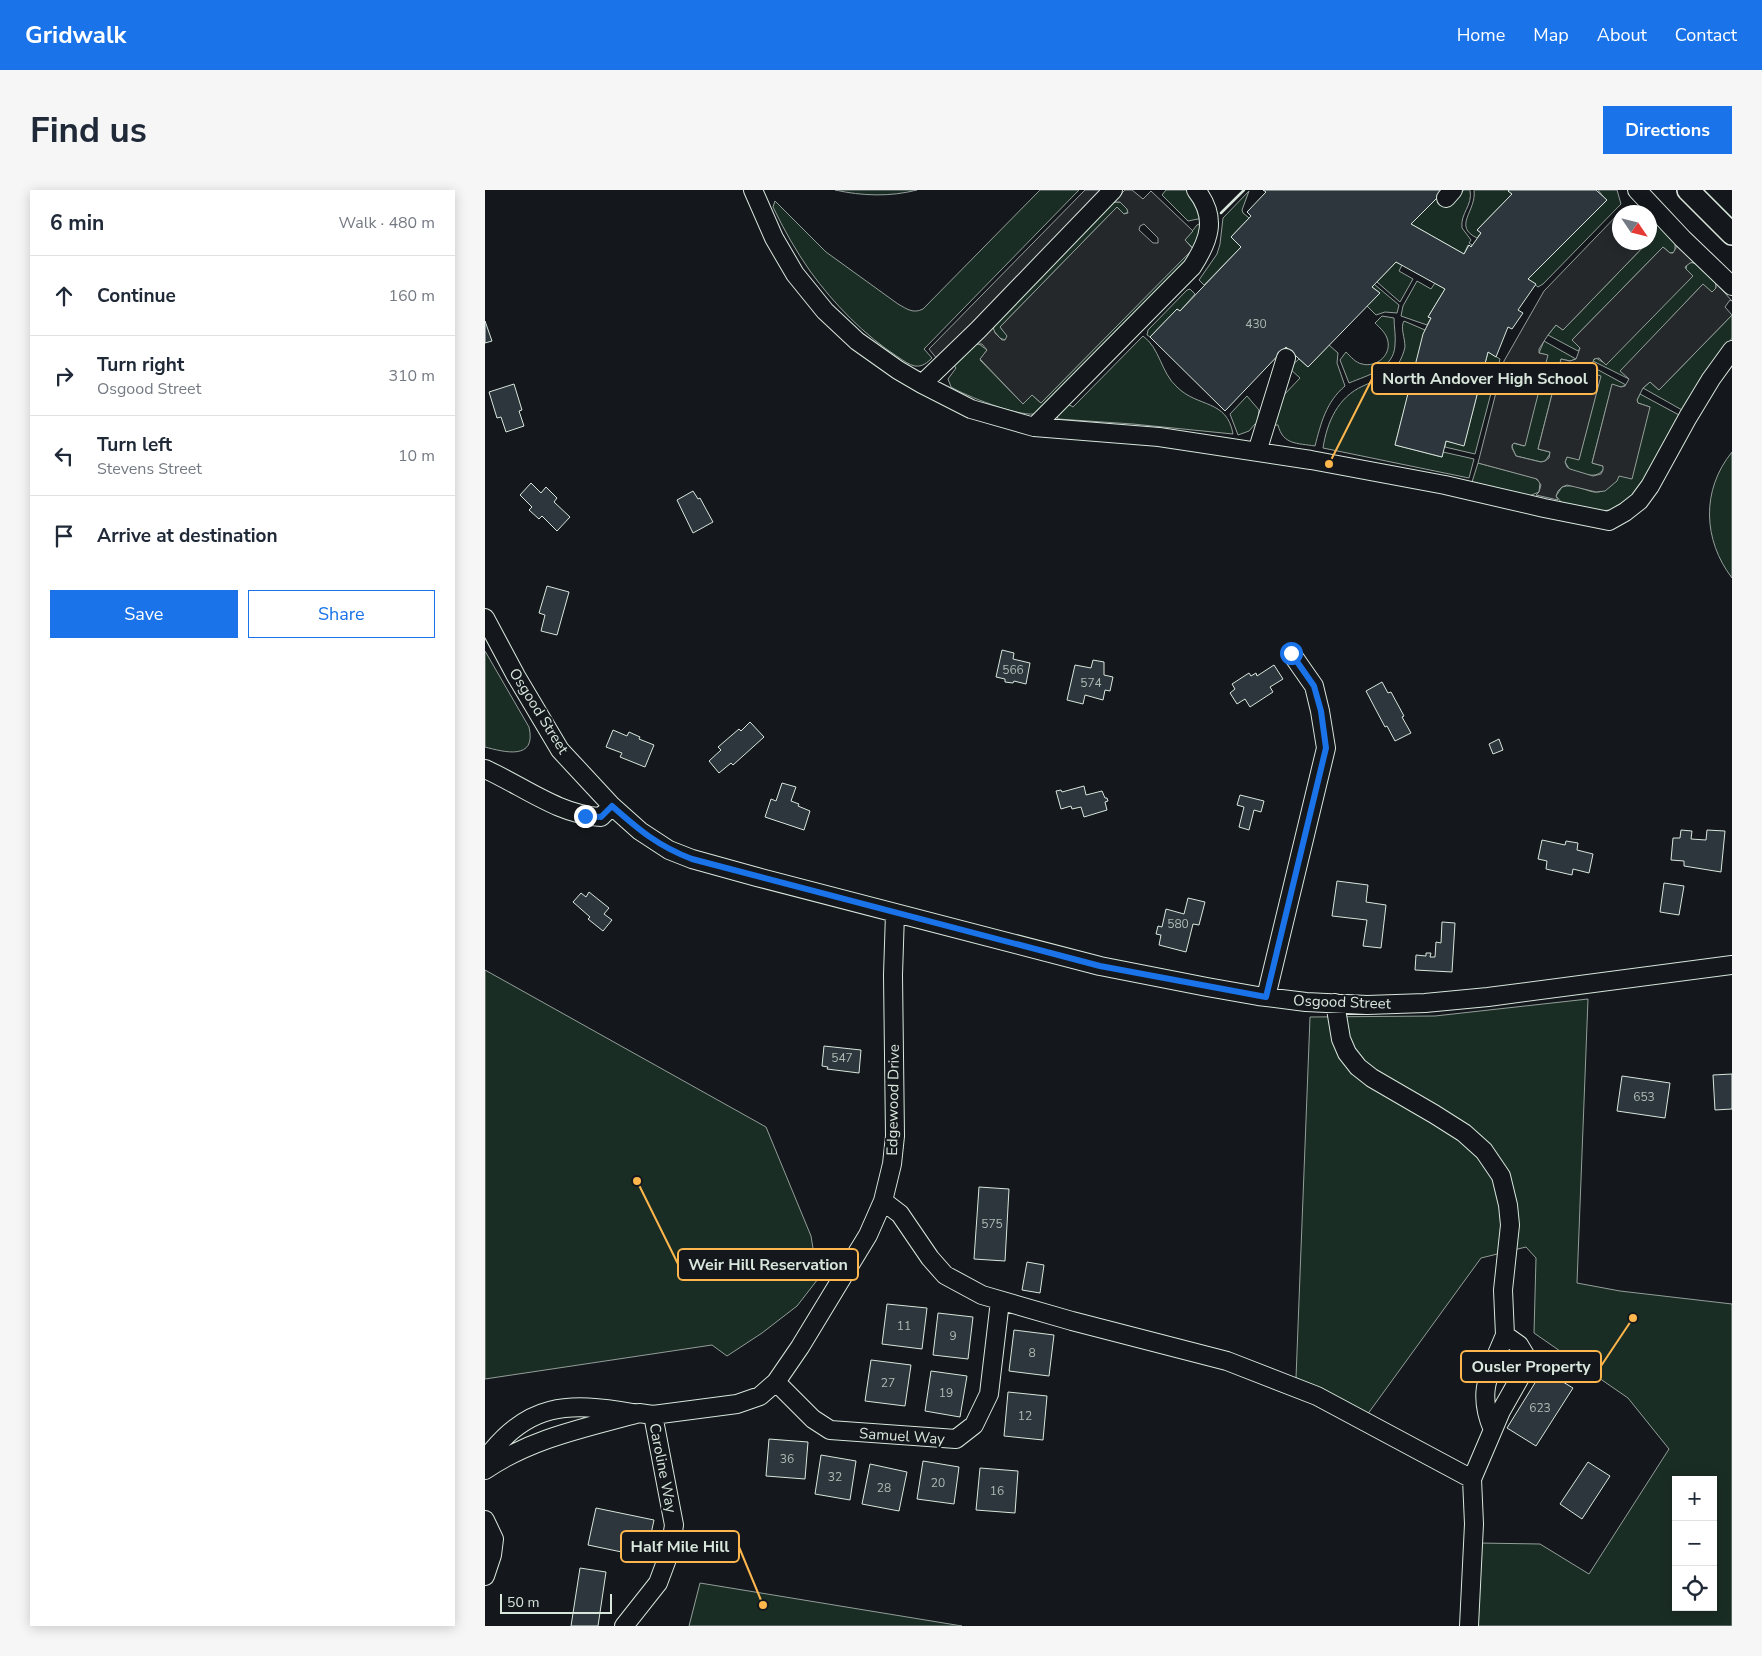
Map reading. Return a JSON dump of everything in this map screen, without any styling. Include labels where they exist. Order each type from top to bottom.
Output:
[{"type":"main road","points":[[1688,190],[1732,234]]},
{"type":"street","points":[[753,190],[774,238],[795,274],[825,311],[877,357],[922,384],[971,409],[1034,427],[1159,438],[1311,460],[1445,485],[1609,521],[1639,501],[1650,486],[1688,417],[1711,379],[1732,350]]},
{"type":"street","points":[[922,384],[978,330],[1113,190]]},
{"type":"street","points":[[1034,427],[1192,267],[1203,250],[1209,230],[1205,204],[1196,190]]},
{"type":"street","points":[[1637,190],[1683,239],[1732,286]]},
{"type":"street","points":[[1257,452],[1286,358]]},
{"type":"street","name":"Osgood Street","points":[[485,618],[516,676],[560,750],[612,806],[639,831],[669,850],[692,859],[1100,966],[1266,997],[1367,1005],[1434,1002],[1488,997],[1732,965]]},
{"type":"street","points":[[1266,997],[1326,748],[1321,711],[1314,686],[1291,653]]},
{"type":"street","points":[[485,769],[565,809],[585,816],[601,817],[612,806]]},
{"type":"street","name":"Edgewood Drive","points":[[485,1470],[501,1459],[552,1436],[646,1414],[737,1404],[760,1396],[776,1382],[800,1347],[868,1235],[883,1201],[892,1164],[895,1136],[893,975],[895,913]]},
{"type":"street","points":[[1335,1003],[1341,1039],[1347,1053],[1358,1067],[1372,1078],[1464,1133],[1485,1151],[1501,1176],[1510,1225],[1503,1290],[1505,1335],[1487,1381],[1484,1398],[1486,1414],[1493,1430]]},
{"type":"street","points":[[883,1201],[900,1214],[930,1258],[945,1275],[969,1289],[1000,1301],[1072,1322],[1227,1362],[1317,1396],[1472,1479]]},
{"type":"street","name":"Samuel Way","points":[[776,1382],[813,1419],[831,1430],[956,1439],[974,1425],[989,1394],[1000,1301]]},
{"type":"street","points":[[1469,1626],[1473,1524],[1472,1479],[1493,1430],[1526,1368],[1525,1355],[1519,1345],[1505,1335]]},
{"type":"street","name":"Edgewood Drive","points":[[485,1460],[496,1444],[515,1426],[541,1413],[566,1407],[595,1407],[646,1414]]},
{"type":"street","name":"Caroline Way","points":[[624,1626],[658,1583],[670,1551],[674,1525],[646,1414]]},
{"type":"street","points":[[485,1520],[494,1540],[492,1556],[485,1576]]},
{"type":"green space","points":[[835,190],[917,190],[897,194],[876,195],[855,194]]},
{"type":"green space","points":[[1040,190],[1079,190],[924,349],[932,358],[920,366],[908,364],[885,348],[839,307],[805,263],[790,240],[773,207],[775,201],[826,252],[898,304],[916,311],[923,309]]},
{"type":"green space","points":[[1166,190],[1190,190],[1203,218],[1188,221],[1162,195]]},
{"type":"green space","points":[[1464,190],[1470,190],[1470,201],[1463,218],[1462,228],[1471,240],[1469,243],[1472,245],[1471,247],[1468,245],[1464,254],[1411,224],[1442,192],[1452,201]]},
{"type":"green space","points":[[1474,190],[1509,190],[1512,194],[1477,230],[1481,233],[1477,238],[1466,228],[1467,217],[1474,198]]},
{"type":"green space","points":[[1598,190],[1617,190],[1621,204],[1612,205],[1612,213],[1543,284],[1538,287],[1528,279],[1606,200]]},
{"type":"green space","points":[[1249,191],[1242,210],[1249,218],[1231,237],[1241,247],[1204,285],[1199,280],[1217,254],[1223,218]]},
{"type":"green space","points":[[1113,202],[1120,202],[1128,212],[1124,214],[1117,207],[1000,327],[1008,336],[1005,340],[1000,338],[993,330],[995,323]]},
{"type":"green space","points":[[1201,223],[1196,254],[1034,414],[1004,409],[951,387],[948,379],[956,368],[954,365],[976,344],[979,344],[987,350],[980,360],[1023,404],[1032,395],[1041,403],[1193,248],[1185,240],[1197,225]]},
{"type":"green space","points":[[1657,225],[1675,243],[1675,252],[1670,253],[1663,247],[1572,340],[1580,348],[1578,351],[1548,335],[1556,325],[1563,330],[1640,250],[1657,250]]},
{"type":"green space","points":[[1396,262],[1402,265],[1399,271],[1413,279],[1400,302],[1377,282]]},
{"type":"green space","points":[[1690,262],[1696,264],[1716,283],[1716,288],[1712,292],[1702,285],[1621,371],[1629,379],[1593,361],[1596,358],[1606,364],[1692,276],[1686,269],[1687,264]]},
{"type":"green space","points":[[1417,281],[1431,289],[1435,283],[1445,289],[1428,317],[1431,318],[1427,325],[1401,316],[1403,306]]},
{"type":"green space","points":[[1374,284],[1399,305],[1397,313],[1385,312],[1376,315],[1367,306],[1380,293],[1372,287]]},
{"type":"green space","points":[[1190,289],[1195,294],[1180,311],[1177,309],[1150,337],[1147,335],[1148,330]]},
{"type":"green space","points":[[1732,315],[1732,338],[1682,410],[1643,388],[1650,382],[1659,390]]},
{"type":"green space","points":[[1382,316],[1394,318],[1394,353],[1390,360],[1379,370],[1349,383],[1340,360],[1346,352],[1354,360],[1368,365],[1378,362],[1386,354],[1388,349],[1387,338],[1375,323]]},
{"type":"green space","points":[[1404,321],[1425,330],[1395,445],[1442,457],[1443,452],[1474,459],[1469,478],[1323,448],[1327,429],[1340,404],[1354,391],[1387,376],[1395,369],[1405,347]]},
{"type":"green space","points":[[1143,336],[1153,347],[1167,375],[1177,387],[1185,394],[1218,409],[1230,423],[1233,434],[1058,419],[1057,416],[1068,404],[1073,407]]},
{"type":"green space","points":[[1544,341],[1576,359],[1570,361],[1561,359],[1538,449],[1550,452],[1550,454],[1545,461],[1541,462],[1516,456],[1512,447],[1513,443],[1524,446],[1547,355],[1539,353]]},
{"type":"green space","points":[[1329,345],[1338,353],[1337,363],[1345,386],[1329,406],[1322,421],[1315,446],[1287,440],[1280,432],[1278,425],[1274,425],[1283,396],[1300,378],[1289,368],[1299,359],[1308,367]]},
{"type":"green space","points":[[1488,352],[1500,359],[1475,454],[1445,447],[1446,441],[1464,445]]},
{"type":"green space","points":[[1591,366],[1626,385],[1621,387],[1612,385],[1592,463],[1604,468],[1601,472],[1593,475],[1570,470],[1565,462],[1567,457],[1579,459],[1600,376],[1589,372]]},
{"type":"green space","points":[[1640,394],[1679,415],[1640,490],[1623,505],[1611,510],[1597,511],[1562,503],[1556,496],[1562,487],[1570,486],[1590,491],[1603,491],[1618,476],[1650,407],[1638,403],[1637,400]]},
{"type":"green space","points":[[1247,396],[1259,410],[1257,425],[1255,424],[1249,431],[1238,435],[1230,414]]},
{"type":"green space","points":[[1732,452],[1732,578],[1715,548],[1709,515],[1715,482]]},
{"type":"green space","points":[[1478,463],[1535,478],[1540,482],[1539,492],[1529,496],[1472,482]]},
{"type":"green space","points":[[485,651],[529,727],[530,738],[524,750],[509,752],[485,747]]},
{"type":"green space","points":[[485,970],[766,1127],[811,1236],[818,1279],[797,1306],[762,1333],[727,1356],[712,1345],[485,1379]]},
{"type":"green space","points":[[1588,999],[1577,1283],[1620,1291],[1732,1304],[1732,1626],[1476,1626],[1478,1543],[1540,1544],[1589,1574],[1669,1449],[1628,1398],[1534,1333],[1536,1258],[1526,1247],[1481,1258],[1367,1415],[1296,1378],[1310,1017],[1435,1016]]},
{"type":"green space","points":[[700,1583],[962,1626],[689,1626]]},
{"type":"shaded area","points":[[1085,190],[1102,190],[937,359],[929,349]]},
{"type":"shaded area","points":[[1125,190],[1132,190],[1143,199],[1151,191],[1193,231],[1185,240],[1193,249],[1041,403],[1032,395],[1023,404],[980,359],[987,350],[982,344],[976,344],[993,327],[995,333],[1002,340],[1005,340],[1007,336],[1000,327],[1117,207],[1124,214],[1128,213],[1127,209],[1120,202],[1113,202]],"holes":[[[1144,224],[1158,238],[1158,243],[1153,243],[1139,230],[1140,226]]]},
{"type":"shaded area","points":[[1612,220],[1612,250],[1640,250],[1563,330],[1556,325],[1539,349],[1539,353],[1548,355],[1525,446],[1514,443],[1512,448],[1516,456],[1541,462],[1549,458],[1550,452],[1538,449],[1561,359],[1570,361],[1576,359],[1580,348],[1572,340],[1663,247],[1670,253],[1673,253],[1676,243],[1694,262],[1685,267],[1693,276],[1606,365],[1599,358],[1594,359],[1589,372],[1601,376],[1579,460],[1567,457],[1565,462],[1570,469],[1593,476],[1601,474],[1603,470],[1603,466],[1592,463],[1612,384],[1621,387],[1625,386],[1629,379],[1620,371],[1703,284],[1712,292],[1716,288],[1716,283],[1732,301],[1730,300],[1725,307],[1732,315],[1659,390],[1650,382],[1643,388],[1637,400],[1638,403],[1650,407],[1632,479],[1619,476],[1617,481],[1605,491],[1596,492],[1567,485],[1558,491],[1556,496],[1558,500],[1536,495],[1541,485],[1537,479],[1478,463],[1504,361],[1544,291]]},
{"type":"building","points":[[1263,190],[1445,190],[1411,224],[1464,254],[1469,245],[1471,247],[1481,233],[1477,230],[1512,194],[1509,190],[1596,190],[1607,200],[1528,279],[1536,284],[1518,310],[1523,313],[1512,329],[1508,327],[1496,357],[1488,352],[1464,446],[1446,441],[1442,457],[1395,445],[1423,334],[1431,318],[1428,317],[1445,289],[1396,262],[1372,287],[1380,293],[1308,367],[1286,347],[1225,411],[1150,337],[1177,309],[1180,311],[1241,247],[1231,237],[1251,216],[1247,212],[1266,192]]},
{"type":"building","points":[[485,321],[492,341],[485,343]]},
{"type":"building","points":[[514,384],[522,410],[519,411],[524,426],[506,432],[501,417],[497,418],[489,392]]},
{"type":"building","points":[[531,483],[541,493],[546,487],[557,498],[554,502],[570,517],[557,531],[542,516],[539,519],[529,510],[532,507],[520,495]]},
{"type":"building","points":[[693,491],[698,499],[700,498],[713,522],[693,533],[677,500]]},
{"type":"building","points":[[547,586],[569,592],[557,635],[541,631],[545,615],[539,613]]},
{"type":"building","points":[[1002,650],[1014,653],[1013,659],[1030,663],[1026,684],[1014,681],[1013,683],[1005,682],[1005,679],[996,677]]},
{"type":"building","points":[[1093,660],[1104,662],[1104,675],[1113,677],[1110,691],[1105,690],[1103,700],[1085,695],[1083,704],[1067,700],[1075,665],[1091,668]]},
{"type":"building","points":[[1274,665],[1283,679],[1270,687],[1273,692],[1250,707],[1245,699],[1237,704],[1230,693],[1235,689],[1232,684],[1249,673],[1251,676],[1256,673],[1257,676]]},
{"type":"building","points":[[1382,682],[1388,693],[1391,692],[1411,733],[1395,741],[1387,726],[1385,727],[1366,691]]},
{"type":"building","points":[[750,722],[764,737],[733,765],[731,763],[719,773],[709,761],[721,750],[718,747],[739,729],[741,731]]},
{"type":"building","points":[[613,730],[627,736],[629,732],[640,737],[639,739],[654,745],[645,767],[620,757],[622,753],[606,747]]},
{"type":"building","points":[[1499,739],[1503,750],[1493,754],[1489,744]]},
{"type":"building","points":[[782,783],[796,787],[791,801],[810,811],[804,830],[765,817],[771,799],[776,801]]},
{"type":"building","points":[[1084,786],[1086,795],[1102,791],[1108,801],[1105,802],[1107,810],[1084,817],[1081,807],[1072,809],[1071,806],[1061,809],[1056,791],[1061,790],[1062,792]]},
{"type":"building","points":[[1240,795],[1264,801],[1261,812],[1254,810],[1249,830],[1239,827],[1244,807],[1237,805]]},
{"type":"building","points":[[1681,830],[1692,831],[1691,839],[1706,840],[1707,830],[1725,831],[1721,872],[1684,866],[1684,861],[1671,860],[1673,838],[1680,838]]},
{"type":"building","points":[[1542,840],[1565,845],[1566,841],[1578,843],[1577,850],[1593,854],[1589,873],[1573,869],[1572,875],[1546,869],[1547,861],[1538,859]]},
{"type":"building","points":[[1337,881],[1368,885],[1366,902],[1386,905],[1381,948],[1363,946],[1367,920],[1332,916]]},
{"type":"building","points":[[1664,883],[1684,886],[1679,915],[1660,912]]},
{"type":"building","points":[[589,892],[609,908],[604,914],[612,920],[603,931],[588,919],[590,917],[573,902],[581,893],[586,897]]},
{"type":"building","points":[[1188,898],[1205,902],[1199,925],[1193,924],[1186,952],[1159,945],[1161,935],[1156,934],[1158,926],[1162,927],[1166,909],[1184,914]]},
{"type":"building","points":[[1442,922],[1455,923],[1452,972],[1415,970],[1416,955],[1426,956],[1426,953],[1431,953],[1430,957],[1435,957],[1436,942],[1441,943]]},
{"type":"building","points":[[824,1046],[861,1050],[859,1073],[827,1069],[828,1067],[822,1066]]},
{"type":"building","points":[[1732,1074],[1732,1109],[1715,1110],[1713,1075]]},
{"type":"building","points":[[1622,1076],[1670,1083],[1665,1118],[1617,1111]]},
{"type":"building","points":[[979,1187],[1009,1189],[1005,1261],[974,1259]]},
{"type":"building","points":[[1027,1262],[1044,1265],[1040,1293],[1022,1290]]},
{"type":"building","points":[[887,1304],[927,1308],[922,1349],[882,1344]]},
{"type":"building","points":[[938,1313],[973,1317],[968,1359],[933,1355]]},
{"type":"building","points":[[1014,1330],[1054,1335],[1049,1376],[1009,1371]]},
{"type":"building","points":[[871,1360],[911,1365],[905,1406],[865,1401]]},
{"type":"building","points":[[1543,1370],[1573,1388],[1536,1446],[1507,1428]]},
{"type":"building","points":[[931,1371],[967,1376],[960,1417],[925,1411]]},
{"type":"building","points":[[1008,1392],[1047,1396],[1043,1440],[1004,1436]]},
{"type":"building","points":[[769,1439],[808,1442],[805,1479],[766,1476]]},
{"type":"building","points":[[821,1455],[856,1461],[850,1500],[815,1494]]},
{"type":"building","points":[[923,1461],[959,1467],[954,1504],[917,1499]]},
{"type":"building","points":[[1588,1462],[1610,1476],[1582,1519],[1560,1504]]},
{"type":"building","points":[[870,1464],[907,1472],[899,1511],[862,1504]]},
{"type":"building","points":[[980,1468],[1018,1471],[1015,1513],[976,1510]]},
{"type":"building","points":[[596,1508],[654,1520],[646,1557],[588,1545]]},
{"type":"building","points":[[580,1568],[606,1572],[598,1626],[571,1626]]},
{"type":"wall","points":[[1221,213],[1244,190]]},
{"type":"place","name":"North Andover High School","points":[[1329,464]]},
{"type":"place","name":"Weir Hill Reservation","points":[[637,1181]]},
{"type":"place","name":"Ousler Property","points":[[1633,1318]]},
{"type":"place","name":"Half Mile Hill","points":[[763,1605]]},
{"type":"route","points":[[585,816],[601,817],[612,806],[639,831],[669,850],[692,859],[1100,966],[1266,997],[1326,748],[1321,711],[1314,686],[1291,653]]}]
